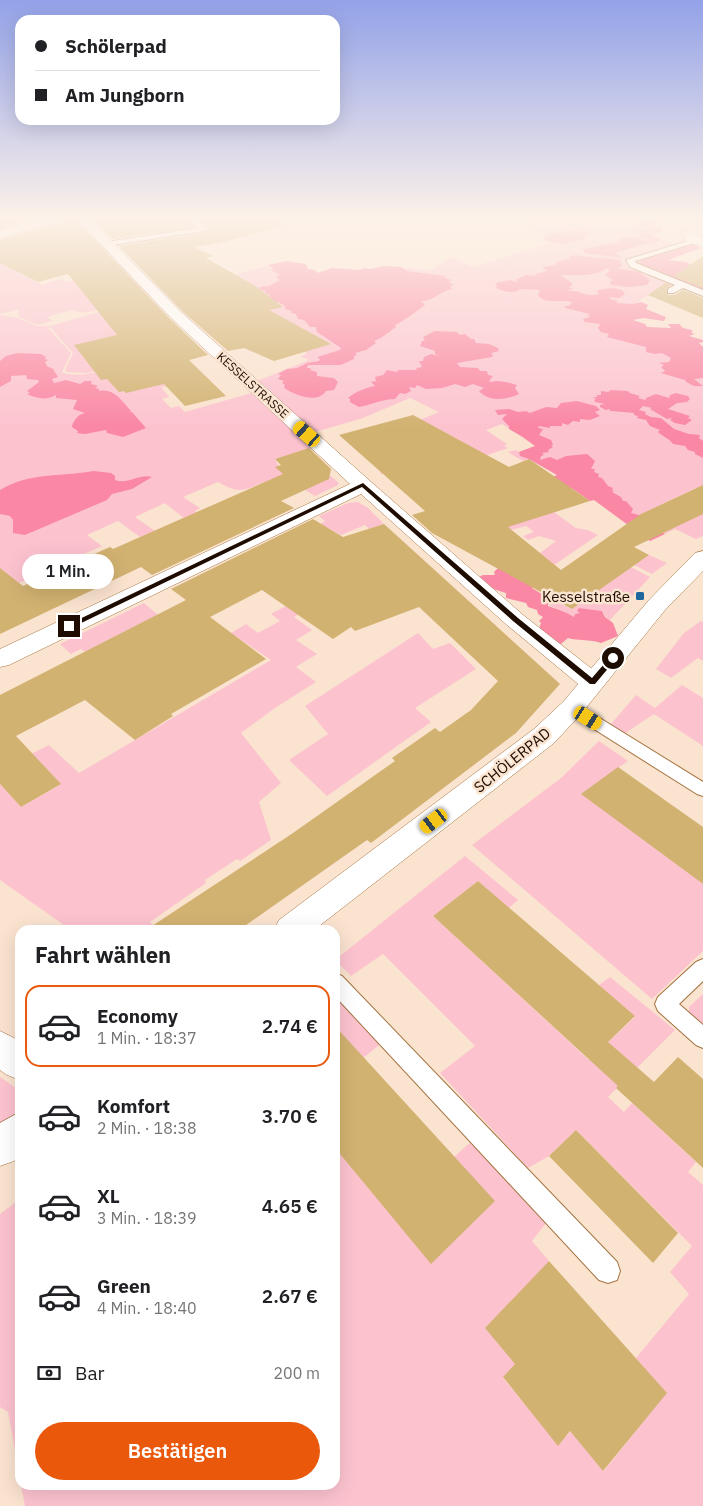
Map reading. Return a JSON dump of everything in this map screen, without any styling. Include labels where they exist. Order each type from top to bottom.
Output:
[{"type":"street","name":"KESSELSTRASSE","points":[[149,287],[176,315],[363,485],[515,620],[592,682]]},
{"type":"street","points":[[0,659],[363,485]]},
{"type":"street","name":"SCHÖLERPAD","points":[[297,925],[518,758],[544,736],[572,708],[663,597],[703,558]]},
{"type":"street","points":[[0,1048],[15,1059]]},
{"type":"street","points":[[0,1147],[15,1135]]},
{"type":"lane","points":[[670,291],[677,287]]},
{"type":"lane","points":[[688,287],[703,293]]},
{"type":"lane","points":[[572,708],[703,790]]},
{"type":"lane","points":[[703,968],[665,1004],[703,1038]]},
{"type":"lane","points":[[340,987],[608,1271]]},
{"type":"shaded area","points":[[0,287],[81,287],[84,294],[98,310],[83,313],[72,310],[47,317],[53,321],[37,325],[19,317],[18,311],[20,309],[0,314]]},
{"type":"shaded area","points":[[256,287],[676,287],[671,291],[658,288],[608,322],[703,359],[703,492],[696,488],[658,506],[703,514],[703,536],[696,539],[675,529],[650,541],[594,500],[590,501],[573,489],[539,501],[576,528],[588,530],[598,535],[541,574],[524,565],[556,541],[539,536],[528,540],[523,536],[534,532],[526,526],[511,530],[506,526],[557,475],[529,459],[523,461],[508,452],[516,450],[519,452],[535,446],[502,424],[486,430],[507,444],[504,446],[508,448],[470,461],[381,474],[380,472],[464,443],[427,423],[415,422],[439,412],[410,398],[363,418],[308,434],[320,445],[275,459],[282,473],[289,474],[273,488],[264,482],[246,489],[236,490],[218,482],[183,497],[200,508],[195,511],[199,514],[185,519],[165,503],[135,517],[155,531],[140,537],[118,521],[87,535],[102,546],[19,583],[0,568],[0,315],[18,318],[36,326],[50,326],[131,303],[141,359],[87,373],[67,372],[65,370],[73,353],[50,327],[48,328],[71,353],[62,372],[77,375],[94,373],[127,365],[168,386],[161,387],[169,397],[162,399],[171,408],[179,406],[185,412],[259,391],[252,383],[309,360],[301,357],[307,353],[295,348],[265,311],[282,306],[275,301],[258,305],[263,292]]},
{"type":"shaded area","points":[[260,287],[451,287],[452,289],[426,301],[421,301],[425,305],[395,325],[396,327],[381,338],[374,341],[376,343],[366,350],[355,353],[357,355],[354,356],[354,359],[341,365],[308,365],[307,368],[317,372],[317,376],[334,378],[338,382],[334,390],[326,391],[322,395],[311,398],[293,393],[284,388],[285,385],[282,383],[284,381],[278,379],[281,375],[278,374],[287,369],[319,361],[320,359],[317,357],[340,350],[341,348],[317,332],[316,327],[310,327],[304,320],[298,319],[296,314],[291,313],[292,311],[285,309],[285,306],[280,302],[276,302],[269,297],[270,295],[265,293],[266,291],[260,290]]},
{"type":"shaded area","points":[[570,287],[573,288],[567,291],[595,295],[599,294],[597,291],[601,290],[617,289],[623,291],[625,294],[619,298],[610,297],[610,299],[618,301],[616,303],[633,304],[641,302],[648,305],[646,309],[666,317],[664,321],[643,318],[633,320],[645,324],[647,327],[671,328],[668,324],[679,324],[683,328],[692,330],[692,333],[695,334],[689,336],[703,340],[703,342],[699,343],[703,347],[703,378],[694,379],[703,386],[694,386],[685,380],[661,373],[665,371],[661,367],[664,365],[659,363],[669,362],[671,358],[662,353],[646,352],[646,347],[607,337],[609,334],[601,332],[598,328],[600,324],[585,322],[583,319],[590,317],[588,315],[590,314],[565,308],[565,306],[569,306],[572,302],[544,300],[538,295],[540,290],[520,289],[515,292],[508,292],[496,288]]},
{"type":"shaded area","points":[[694,287],[703,287],[703,291]]},
{"type":"shaded area","points":[[435,331],[465,334],[474,339],[476,343],[489,344],[498,348],[499,351],[491,353],[492,357],[457,363],[460,367],[478,368],[480,371],[487,371],[488,375],[493,376],[489,381],[491,382],[501,381],[517,385],[515,388],[519,394],[509,398],[498,399],[483,395],[479,391],[484,388],[473,384],[465,387],[455,384],[442,388],[426,389],[417,385],[415,388],[409,387],[411,391],[405,394],[400,393],[395,399],[359,407],[350,402],[348,398],[361,390],[375,386],[371,382],[376,381],[375,377],[383,375],[387,370],[397,372],[398,370],[416,370],[422,367],[419,361],[423,361],[424,357],[431,354],[439,356],[435,354],[435,351],[420,346],[422,341],[425,340],[423,337]]},
{"type":"shaded area","points":[[17,353],[41,354],[46,357],[45,359],[48,360],[45,362],[47,366],[53,369],[58,377],[52,379],[54,383],[66,380],[80,384],[85,381],[92,381],[91,384],[98,386],[95,388],[99,389],[99,391],[113,393],[146,428],[123,437],[107,433],[106,430],[85,434],[77,433],[78,431],[72,427],[73,422],[78,416],[85,413],[73,409],[77,400],[56,398],[56,395],[49,398],[41,398],[27,394],[30,393],[27,391],[39,382],[38,380],[27,379],[26,375],[11,376],[11,381],[0,387],[0,361],[6,356]]},
{"type":"shaded area","points":[[611,390],[628,391],[640,396],[638,398],[646,400],[646,398],[656,394],[669,398],[670,395],[676,393],[688,396],[690,399],[687,402],[677,403],[668,409],[690,416],[688,418],[692,420],[685,425],[675,423],[670,420],[672,418],[667,419],[650,409],[652,408],[643,406],[639,410],[646,412],[645,414],[651,417],[661,418],[674,429],[700,435],[699,438],[703,441],[703,458],[695,454],[695,452],[688,450],[685,446],[673,444],[658,432],[660,430],[650,426],[646,420],[637,418],[638,416],[634,415],[634,413],[610,411],[610,409],[606,410],[600,407],[600,405],[605,404],[595,402],[594,400],[596,399],[593,397],[601,395],[601,391],[608,392]]},
{"type":"shaded area","points":[[577,401],[596,406],[600,410],[595,412],[600,416],[590,420],[580,419],[580,422],[573,421],[568,425],[562,423],[562,426],[550,426],[550,428],[539,426],[538,428],[543,429],[539,435],[551,440],[553,445],[548,450],[549,452],[542,453],[544,455],[541,456],[540,460],[550,457],[557,460],[566,456],[587,454],[595,461],[591,469],[595,469],[594,472],[599,474],[598,477],[602,478],[608,486],[613,488],[612,490],[614,491],[612,492],[621,497],[623,501],[626,501],[633,509],[631,513],[639,515],[665,534],[650,541],[594,500],[590,501],[573,489],[548,479],[557,475],[520,456],[519,452],[535,446],[509,429],[509,426],[502,419],[507,414],[498,415],[495,410],[509,409],[530,413],[546,407],[557,408],[561,403]]},
{"type":"shaded area","points":[[94,471],[111,473],[115,476],[115,480],[120,481],[143,476],[152,477],[132,489],[112,494],[107,500],[25,535],[13,533],[13,520],[10,516],[0,514],[0,490],[11,484],[45,476]]},
{"type":"shaded area","points":[[329,475],[338,482],[338,485],[315,496],[305,490]]},
{"type":"shaded area","points":[[358,502],[368,508],[384,524],[369,529],[365,525],[341,535],[320,524],[325,521],[319,516],[348,503]]},
{"type":"shaded area","points":[[649,555],[667,563],[652,574],[634,565]]},
{"type":"shaded area","points":[[499,567],[533,586],[532,588],[548,598],[548,606],[574,617],[575,614],[580,613],[577,611],[579,608],[602,611],[605,617],[613,623],[618,636],[601,643],[568,638],[556,648],[539,629],[541,623],[539,621],[543,617],[538,614],[537,610],[528,607],[526,603],[506,598],[506,593],[487,587],[475,579],[483,575],[495,575],[494,572]]},
{"type":"shaded area","points":[[631,567],[650,577],[609,621],[602,611],[579,608],[581,613],[574,617],[547,604],[548,598],[572,609]]},
{"type":"shaded area","points":[[297,600],[309,609],[294,617],[312,630],[296,640],[317,654],[296,667],[316,682],[275,708],[241,733],[281,783],[259,802],[271,840],[240,861],[237,859],[205,880],[206,883],[150,922],[153,925],[64,925],[0,880],[0,784],[21,807],[60,785],[31,754],[49,745],[79,773],[271,660],[231,633],[246,624],[258,633],[280,621],[271,614]]},
{"type":"shaded area","points":[[144,603],[158,615],[85,652],[81,649],[71,654],[60,644]]},
{"type":"shaded area","points":[[701,621],[703,622],[703,661],[698,658],[671,678],[656,669],[684,633]]},
{"type":"shaded area","points":[[418,633],[433,649],[450,643],[476,669],[415,708],[431,722],[327,796],[289,760],[328,734],[305,706]]},
{"type":"shaded area","points":[[682,685],[703,698],[703,746],[654,714],[624,734],[611,724],[636,695],[655,708]]},
{"type":"shaded area","points":[[599,741],[628,761],[582,794],[703,884],[703,951],[652,999],[472,845],[561,778]]},
{"type":"shaded area","points":[[465,856],[518,900],[509,908],[478,881],[433,916],[589,1060],[635,1017],[599,985],[610,977],[675,1030],[608,1097],[624,1112],[632,1103],[696,1162],[688,1172],[703,1185],[703,1506],[25,1506],[22,1490],[340,1490],[340,1154],[431,1263],[454,1157],[473,1140],[546,1223],[532,1241],[549,1261],[515,1364],[503,1378],[558,1445],[571,1431],[604,1471],[666,1393],[636,1358],[689,1294],[670,1272],[692,1246],[576,1130],[549,1156],[528,1168],[440,1073],[475,1046],[383,954],[351,976],[340,965],[340,956]]},
{"type":"shaded area","points":[[703,994],[703,1031],[689,1019],[689,1007]]},
{"type":"shaded area","points":[[340,997],[382,1043],[363,1058],[340,1032]]},
{"type":"shaded area","points":[[0,1077],[15,1088],[15,1136],[0,1148]]},
{"type":"shaded area","points":[[15,1203],[15,1450],[8,1412],[0,1407],[0,1214]]},
{"type":"building","points":[[79,287],[140,287],[208,355],[189,360],[226,396],[185,406],[164,384],[126,393],[124,391],[119,392],[107,379],[101,380],[74,345],[117,335]]},
{"type":"building","points":[[159,287],[257,287],[283,307],[269,310],[331,344],[274,361],[244,348],[228,351],[182,311]]},
{"type":"building","points":[[659,287],[668,287],[666,289],[668,295],[675,295],[683,290],[703,298],[703,318],[648,295]]},
{"type":"building","points":[[413,415],[509,467],[529,459],[590,501],[508,527],[561,570],[641,514],[703,485],[703,514],[634,547],[649,555],[572,609],[432,533],[412,515],[425,511],[339,435]]},
{"type":"building","points":[[309,448],[331,469],[329,479],[281,501],[294,508],[152,575],[141,567],[0,634],[0,568],[23,586],[110,547],[113,549],[283,474],[275,467],[281,465],[275,459]]},
{"type":"building","points":[[313,519],[343,537],[384,524],[560,684],[516,733],[371,843],[367,840],[246,925],[154,925],[293,833],[395,761],[392,758],[435,728],[440,732],[471,710],[498,681],[419,607],[355,631],[351,627],[333,639],[262,590],[210,617],[266,659],[171,714],[173,716],[135,740],[85,700],[16,736],[61,784],[21,807],[0,784],[0,695],[186,600],[171,589]]},
{"type":"building","points":[[618,767],[703,827],[703,884],[581,794]]},
{"type":"building","points":[[478,881],[635,1016],[608,1042],[654,1082],[678,1057],[703,1079],[703,1168],[616,1088],[618,1086],[433,916]]},
{"type":"building","points":[[340,1031],[495,1201],[431,1264],[340,1154]]},
{"type":"building","points":[[576,1130],[678,1233],[653,1263],[549,1156]]},
{"type":"building","points":[[549,1261],[667,1393],[603,1471],[570,1431],[558,1446],[503,1377],[515,1364],[485,1328]]},
{"type":"place","name":"Kesselstraße","points":[[640,596]]},
{"type":"route","points":[[69,626],[363,485],[515,620],[592,682],[613,658]]}]
